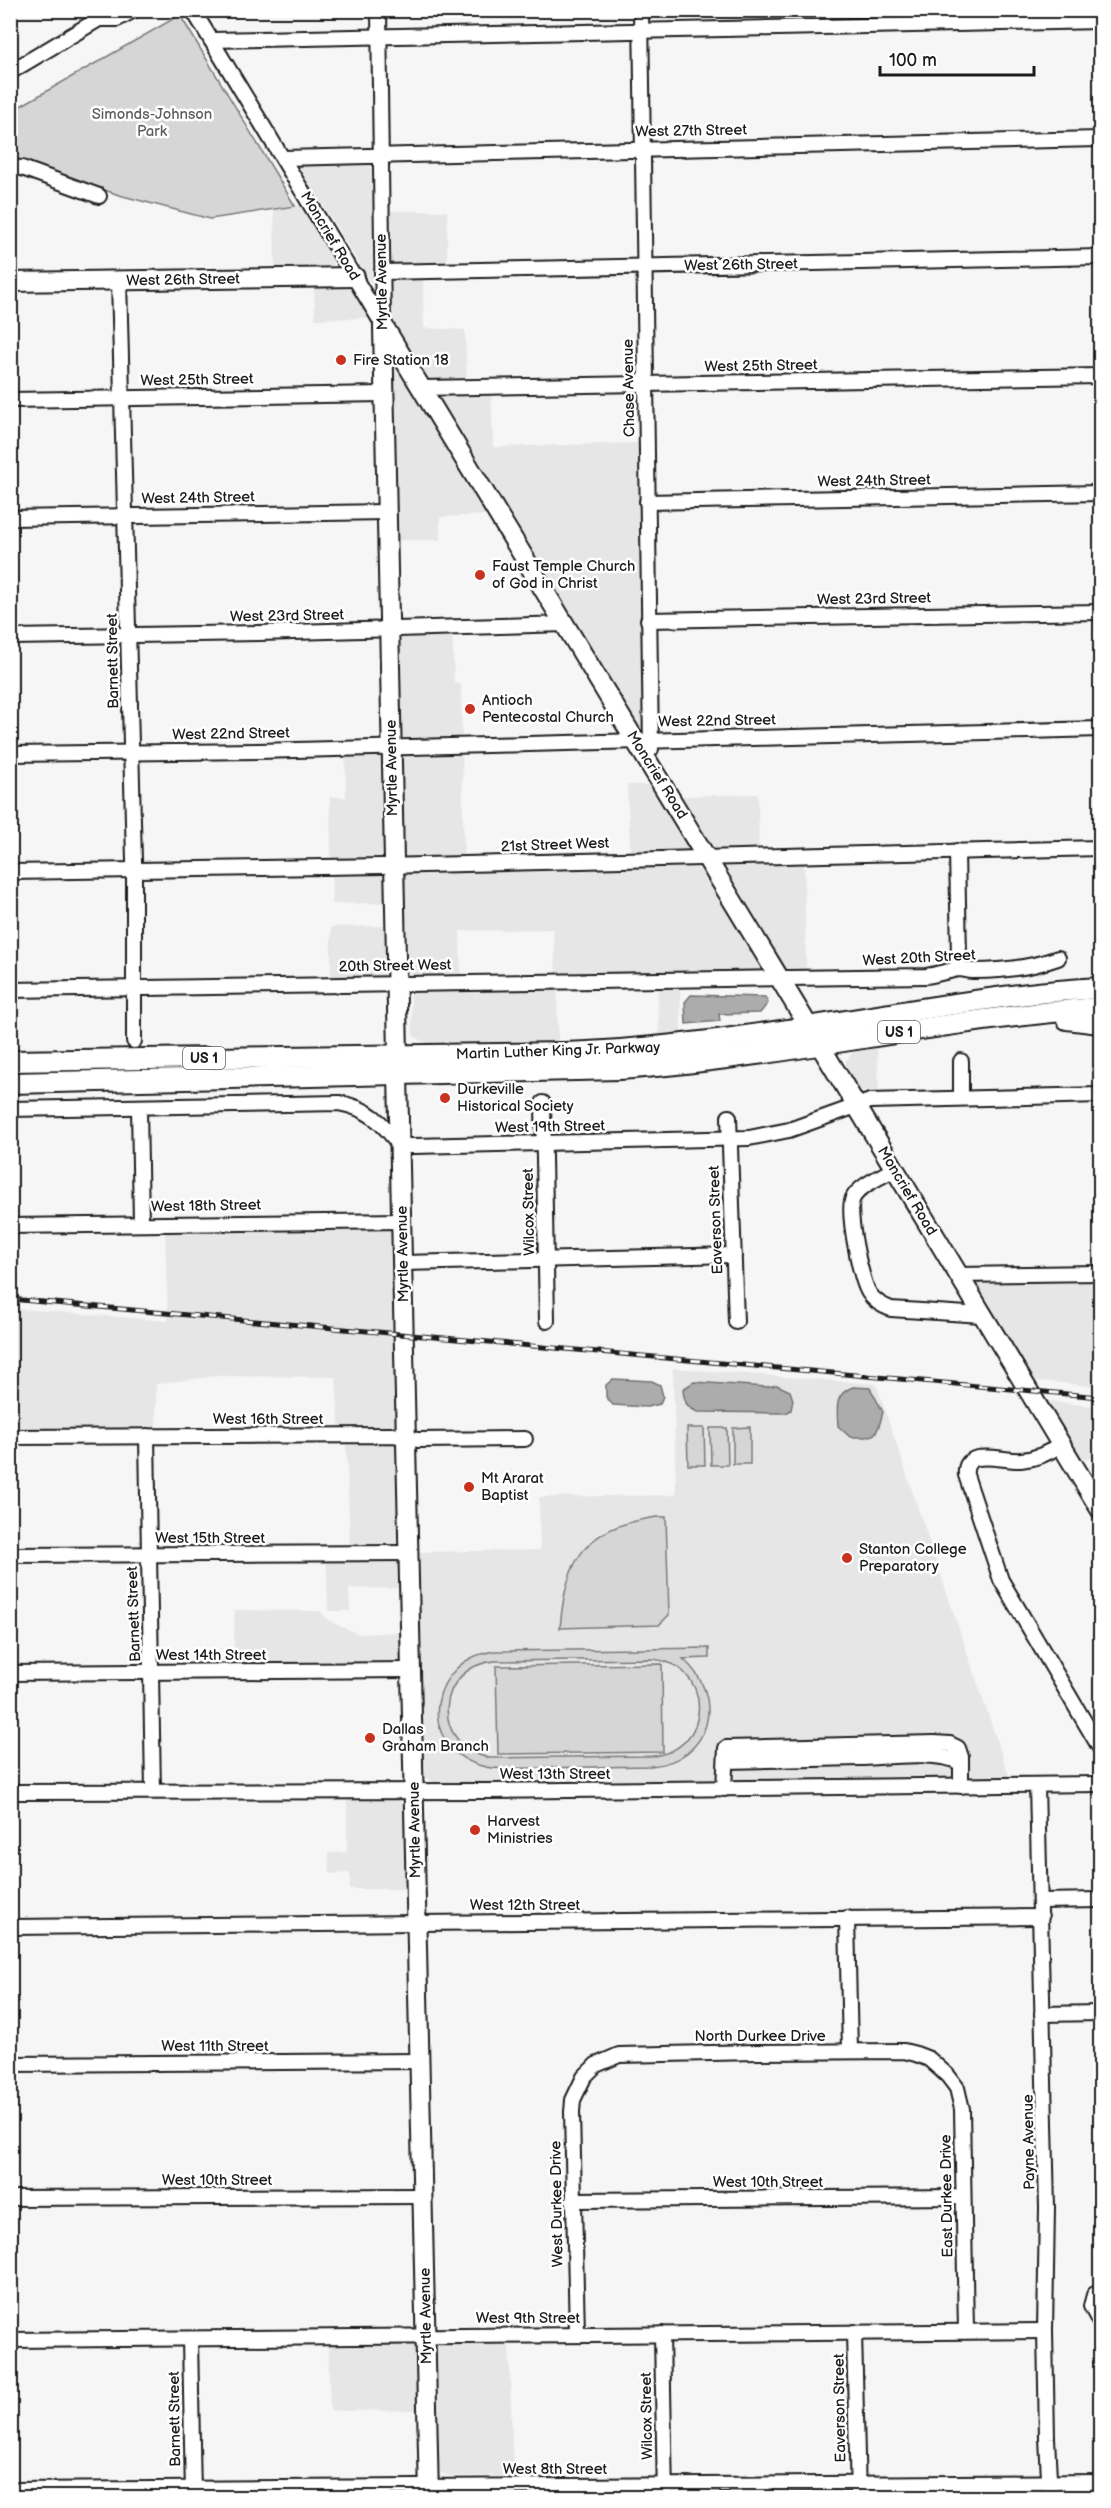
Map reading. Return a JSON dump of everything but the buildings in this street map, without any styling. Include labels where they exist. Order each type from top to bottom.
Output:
[{"type":"highway","name":"Martin Luther King Jr. Parkway","points":[[10,1061],[564,1053],[640,1049],[808,1027],[1011,996],[1101,988]]},
{"type":"highway","name":"Martin Luther King Jr. Parkway","points":[[10,1083],[646,1067],[980,1020],[1101,1008]]},
{"type":"highway","points":[[980,1020],[1049,1018],[1101,1023]]},
{"type":"main road","name":"West 26th Street","points":[[10,282],[355,277]]},
{"type":"main road","name":"Moncrief Road","points":[[383,325],[565,624],[642,740],[652,766],[1101,1509]]},
{"type":"main road","name":"Myrtle Avenue","points":[[383,325],[398,1055]]},
{"type":"main road","name":"Myrtle Avenue","points":[[398,1075],[408,1438],[429,2492]]},
{"type":"street","points":[[10,72],[99,20],[117,19],[134,10]]},
{"type":"street","name":"Moncrief Road","points":[[193,10],[383,325]]},
{"type":"street","name":"Myrtle Avenue","points":[[379,10],[383,325]]},
{"type":"street","name":"Chase Avenue","points":[[641,10],[648,620],[642,740]]},
{"type":"street","points":[[211,40],[1101,21]]},
{"type":"street","name":"West 27th Street","points":[[283,158],[1101,139]]},
{"type":"street","points":[[10,167],[22,168],[99,196]]},
{"type":"street","name":"West 26th Street","points":[[382,272],[1101,257]]},
{"type":"street","name":"Barnett Street","points":[[120,280],[134,870],[134,1041]]},
{"type":"street","name":"West 25th Street","points":[[422,388],[1101,376]]},
{"type":"street","name":"West 25th Street","points":[[10,400],[384,394]]},
{"type":"street","name":"West 24th Street","points":[[647,502],[1101,493]]},
{"type":"street","name":"West 24th Street","points":[[10,518],[387,512]]},
{"type":"street","name":"West 23rd Street","points":[[648,620],[1101,612]]},
{"type":"street","name":"West 23rd Street","points":[[10,637],[389,630],[565,624]]},
{"type":"street","name":"West 22nd Street","points":[[10,754],[1101,729]]},
{"type":"street","name":"21st Street West","points":[[10,872],[394,866],[1101,848]]},
{"type":"street","points":[[957,851],[959,957],[957,969]]},
{"type":"street","name":"West 20th Street","points":[[780,979],[942,975],[957,969],[969,971],[1016,969],[1058,958]]},
{"type":"street","name":"20th Street West","points":[[10,990],[780,979]]},
{"type":"street","name":"Myrtle Avenue","points":[[398,1055],[398,1075]]},
{"type":"street","points":[[961,1061],[961,1098]]},
{"type":"street","name":"West 19th Street","points":[[400,1146],[730,1140],[789,1130],[855,1105],[883,1100],[1101,1095]]},
{"type":"street","points":[[10,1109],[339,1103],[354,1106],[376,1117],[400,1146]]},
{"type":"street","name":"Wilcox Street","points":[[543,1103],[547,1321]]},
{"type":"street","points":[[139,1107],[141,1224]]},
{"type":"street","name":"Eaverson Street","points":[[729,1117],[736,1322]]},
{"type":"street","points":[[894,1169],[858,1191],[851,1202],[855,1238],[864,1280],[870,1294],[879,1303],[891,1309],[982,1315]]},
{"type":"street","name":"West 18th Street","points":[[10,1226],[402,1221]]},
{"type":"street","points":[[403,1263],[734,1255]]},
{"type":"street","points":[[958,1275],[1101,1273]]},
{"type":"street","name":"West 16th Street","points":[[10,1437],[393,1435],[408,1438],[525,1439]]},
{"type":"street","name":"Barnett Street","points":[[147,1436],[153,1791]]},
{"type":"street","points":[[1062,1444],[1031,1459],[1015,1461],[978,1457],[971,1460],[965,1470],[1001,1580],[1101,1748]]},
{"type":"street","name":"West 15th Street","points":[[10,1555],[409,1553]]},
{"type":"street","name":"West 14th Street","points":[[10,1673],[412,1670]]},
{"type":"street","points":[[724,1789],[726,1748],[934,1743],[950,1744],[958,1748],[961,1763],[961,1786]]},
{"type":"street","name":"West 13th Street","points":[[10,1792],[724,1789],[1101,1784]]},
{"type":"street","name":"Payne Avenue","points":[[1037,1785],[1047,2208],[1045,2331],[1050,2498]]},
{"type":"street","points":[[1041,1901],[1101,1900]]},
{"type":"street","name":"West 12th Street","points":[[10,1927],[1041,1917]]},
{"type":"street","points":[[847,1918],[850,2052]]},
{"type":"street","points":[[1042,2014],[1101,2013]]},
{"type":"street","name":"North Durkee Drive","points":[[584,2077],[606,2059],[632,2053],[904,2052],[929,2059],[939,2066]]},
{"type":"street","name":"West 11th Street","points":[[10,2064],[420,2061]]},
{"type":"street","name":"East Durkee Drive","points":[[939,2066],[957,2088],[961,2100],[966,2331]]},
{"type":"street","name":"West Durkee Drive","points":[[577,2334],[572,2112],[573,2100],[584,2077]]},
{"type":"street","name":"West 10th Street","points":[[10,2198],[423,2196]]},
{"type":"street","name":"West 10th Street","points":[[573,2200],[963,2197]]},
{"type":"street","points":[[1096,2295],[1093,2311],[1101,2323]]},
{"type":"street","name":"West 9th Street","points":[[10,2340],[1045,2331]]},
{"type":"street","name":"Eaverson Street","points":[[854,2332],[858,2498]]},
{"type":"street","name":"Wilcox Street","points":[[662,2334],[664,2491]]},
{"type":"street","name":"Barnett Street","points":[[190,2339],[193,2493]]},
{"type":"street","name":"West 8th Street","points":[[10,2490],[193,2493],[664,2491],[858,2483],[1101,2482]]},
{"type":"shaded area","points":[[371,148],[373,281],[371,283],[288,149]]},
{"type":"shaded area","points":[[300,205],[334,260],[331,269],[275,271],[274,209]]},
{"type":"shaded area","points":[[391,211],[447,211],[447,277],[423,278],[424,328],[465,330],[467,383],[491,382],[493,447],[639,443],[643,736],[392,319]]},
{"type":"shaded area","points":[[340,283],[350,288],[368,318],[315,319],[314,284]]},
{"type":"shaded area","points":[[397,365],[488,515],[440,517],[440,540],[396,540],[393,367]]},
{"type":"shaded area","points":[[452,621],[454,684],[461,684],[464,872],[631,867],[627,785],[651,785],[764,972],[680,974],[681,1033],[659,1035],[657,973],[557,975],[558,1041],[429,1044],[413,1035],[404,884],[397,622]],"holes":[[[553,929],[556,975],[461,975],[460,931]]]},
{"type":"shaded area","points":[[382,742],[385,903],[332,904],[330,797],[346,797],[345,744]]},
{"type":"shaded area","points":[[758,794],[759,862],[804,861],[806,971],[790,972],[783,968],[680,796]]},
{"type":"shaded area","points":[[384,926],[384,979],[331,980],[331,927]]},
{"type":"shaded area","points":[[691,995],[765,997],[768,1003],[760,1013],[719,1014],[720,1021],[686,1024],[685,1002]]},
{"type":"shaded area","points":[[877,1045],[879,1092],[858,1092],[845,1070],[846,1061],[852,1053],[859,1049]]},
{"type":"shaded area","points":[[392,1226],[401,1588],[349,1589],[350,1611],[328,1611],[326,1547],[350,1547],[346,1441],[340,1441],[336,1377],[217,1376],[156,1384],[156,1432],[11,1432],[10,1308],[168,1321],[165,1232]]},
{"type":"shaded area","points":[[1100,1276],[1100,1387],[1030,1380],[964,1278]]},
{"type":"shaded area","points":[[673,1368],[876,1384],[1010,1779],[514,1786],[435,1783],[425,1777],[423,1772],[418,1552],[540,1550],[539,1497],[676,1495]]},
{"type":"shaded area","points":[[613,1379],[652,1381],[660,1385],[663,1396],[660,1404],[647,1407],[613,1405],[606,1397],[606,1385]]},
{"type":"shaded area","points":[[694,1382],[766,1387],[777,1385],[790,1391],[793,1400],[791,1410],[786,1413],[698,1412],[688,1406],[683,1394],[683,1389]]},
{"type":"shaded area","points":[[853,1387],[870,1388],[883,1412],[877,1431],[870,1436],[850,1437],[838,1426],[838,1402],[842,1394]]},
{"type":"shaded area","points":[[1041,1400],[1100,1407],[1100,1457],[1077,1460]]},
{"type":"shaded area","points":[[235,1610],[320,1611],[329,1621],[358,1634],[401,1632],[402,1664],[233,1665]]},
{"type":"shaded area","points":[[347,1799],[393,1799],[401,1802],[405,1809],[407,1889],[350,1889],[350,1873],[330,1874],[328,1853],[347,1852]]},
{"type":"shaded area","points":[[435,2340],[509,2340],[513,2476],[449,2476],[442,2474],[438,2467]]},
{"type":"shaded area","points":[[417,2343],[418,2410],[330,2411],[328,2344]]},
{"type":"green space","name":"Simonds-Johnson Park","points":[[180,15],[295,206],[210,219],[119,195],[27,163],[11,160],[10,112]]},
{"type":"green space","points":[[750,1427],[750,1464],[733,1464],[733,1428]]},
{"type":"green space","points":[[687,1428],[704,1428],[705,1465],[688,1465]]},
{"type":"green space","points":[[710,1428],[727,1428],[728,1465],[711,1465]]},
{"type":"green space","points":[[657,1517],[666,1517],[669,1615],[659,1625],[560,1628],[567,1583],[583,1550],[596,1538],[612,1529]]},
{"type":"green space","points":[[709,1648],[709,1658],[683,1659],[697,1674],[705,1691],[708,1708],[706,1725],[699,1740],[688,1753],[671,1762],[651,1766],[507,1769],[478,1765],[458,1754],[445,1739],[438,1722],[438,1703],[444,1685],[456,1669],[473,1657],[495,1651]],"holes":[[[650,1659],[671,1664],[686,1675],[695,1690],[698,1707],[696,1724],[687,1739],[672,1751],[651,1756],[489,1758],[470,1750],[457,1738],[449,1723],[447,1707],[451,1691],[460,1677],[475,1666],[495,1661]]]},
{"type":"green space","points":[[662,1664],[663,1752],[498,1754],[496,1666]]},
{"type":"green space","points":[[659,2494],[659,2498],[445,2498],[452,2495]]},
{"type":"railway","points":[[10,1299],[1100,1397]]},
{"type":"place","name":"Fire Station 18","points":[[341,360]]},
{"type":"place","name":"Faust Temple Church of God in Christ","points":[[480,575]]},
{"type":"place","name":"Antioch Pentecostal Church","points":[[470,709]]},
{"type":"place","name":"Durkeville Historical Society","points":[[445,1098]]},
{"type":"place","name":"Mt Ararat Baptist","points":[[469,1487]]},
{"type":"place","name":"Stanton College Preparatory","points":[[847,1558]]},
{"type":"place","name":"Dallas Graham Branch","points":[[370,1738]]},
{"type":"place","name":"Harvest Ministries","points":[[475,1830]]}]
